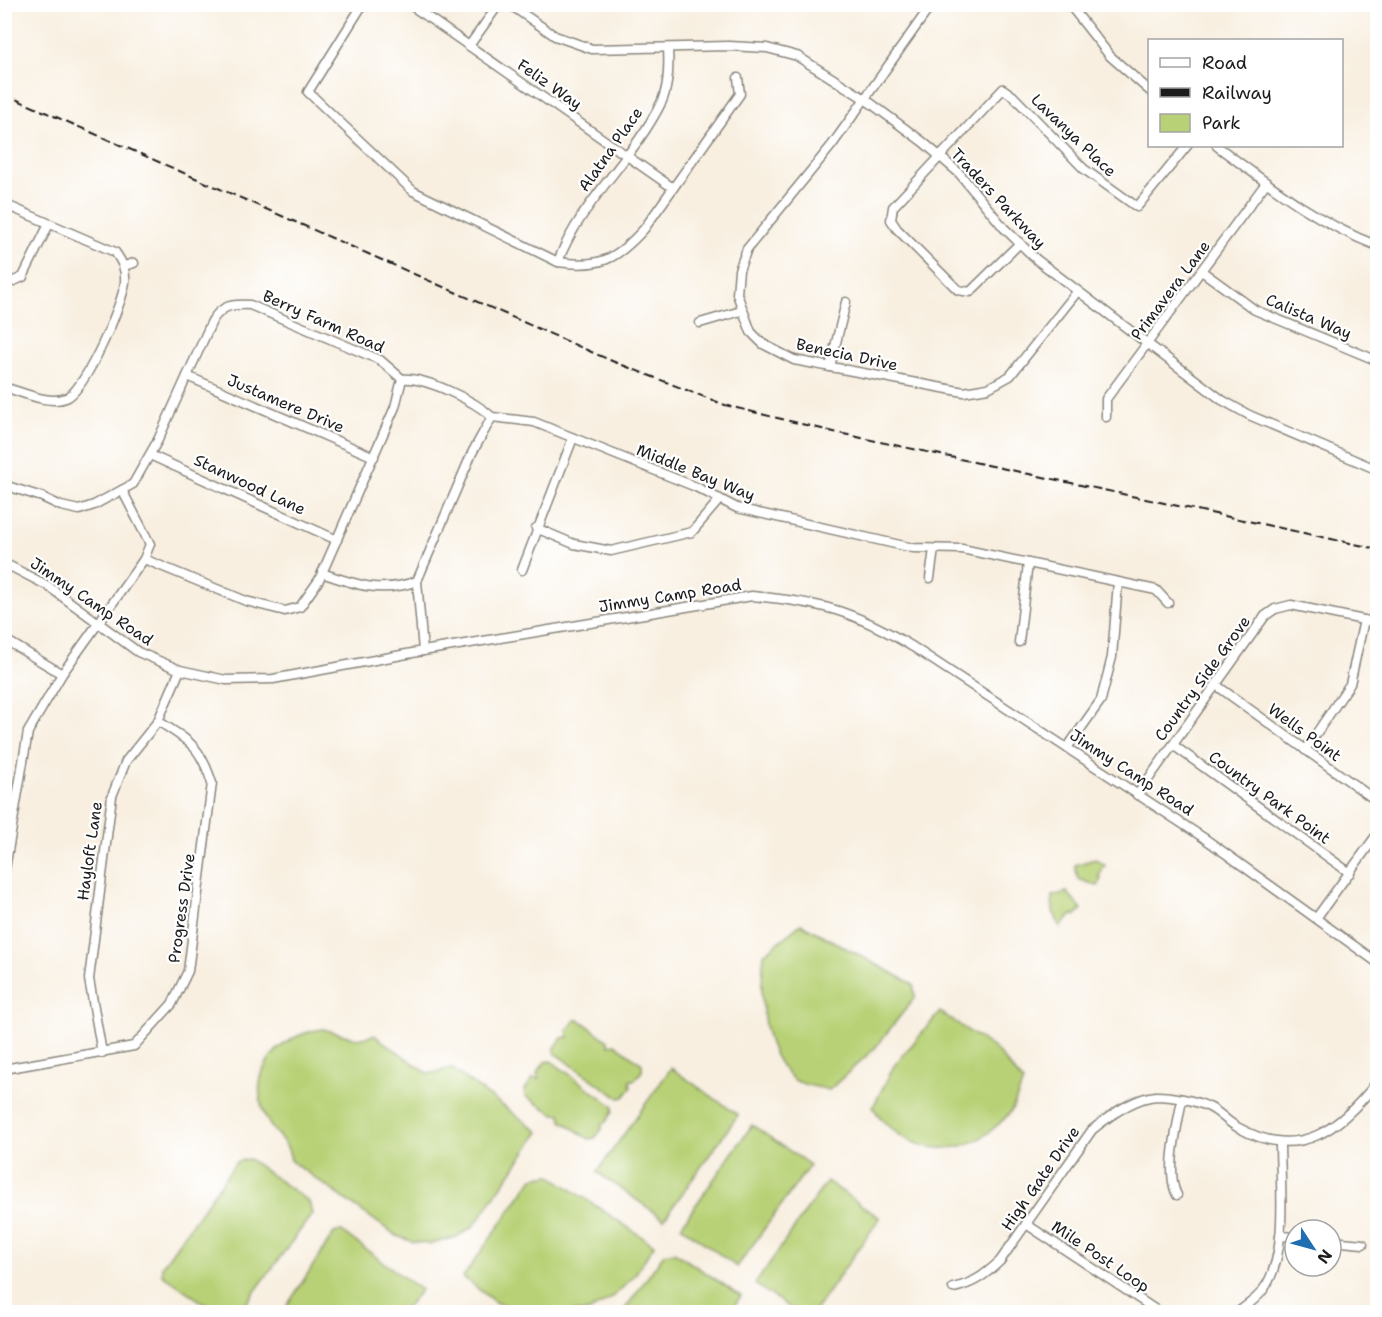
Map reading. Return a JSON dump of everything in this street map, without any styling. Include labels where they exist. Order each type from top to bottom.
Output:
[{"type":"street","points":[[363,4],[308,92],[413,191],[558,262],[579,265],[604,262],[626,249],[644,230],[740,94],[738,78]]},
{"type":"street","name":"Feliz Way","points":[[409,4],[673,188]]},
{"type":"street","points":[[469,46],[499,4]]},
{"type":"street","name":"Traders Parkway","points":[[509,4],[555,36],[592,49],[766,48],[797,56],[865,99],[939,156],[959,173],[1020,243],[1077,291],[1222,400],[1249,416],[1377,470]]},
{"type":"street","name":"Benecia Drive","points":[[932,4],[825,154],[747,249],[739,270],[737,294],[741,311],[751,332],[763,344],[794,360],[964,392],[988,388],[1010,376],[1077,291]]},
{"type":"street","points":[[1069,4],[1110,56],[1148,91]]},
{"type":"street","name":"Alatna Place","points":[[558,262],[573,229],[662,102],[669,71],[668,48]]},
{"type":"street","name":"Lavanya Place","points":[[939,156],[1003,90],[1013,96],[1084,169],[1137,207],[1186,147]]},
{"type":"street","points":[[1217,147],[1332,227],[1377,246]]},
{"type":"street","points":[[939,156],[893,207],[891,220],[897,229],[958,290],[970,292],[1020,243]]},
{"type":"street","name":"Primavera Lane","points":[[1106,417],[1106,399],[1203,272],[1266,183]]},
{"type":"street","points":[[4,204],[115,252],[124,266],[125,283],[112,320],[81,386],[66,398],[43,399],[4,387]]},
{"type":"street","points":[[9,283],[23,277],[49,224]]},
{"type":"street","points":[[124,266],[134,263]]},
{"type":"street","name":"Calista Way","points":[[1203,272],[1255,310],[1377,361]]},
{"type":"street","points":[[830,367],[846,302]]},
{"type":"street","name":"Berry Farm Road","points":[[4,485],[42,496],[61,506],[79,510],[94,505],[133,484],[150,455],[212,321],[219,309],[234,304],[250,305],[380,360],[402,379]]},
{"type":"street","points":[[700,323],[741,311]]},
{"type":"street","name":"Justamere Drive","points":[[187,376],[374,457]]},
{"type":"street","points":[[144,559],[246,601],[285,611],[300,607],[308,599],[337,540],[395,407],[402,379],[414,378],[480,406],[492,417],[472,453],[417,581],[423,651]]},
{"type":"street","name":"Middle Bay Way","points":[[492,417],[534,422],[747,510],[913,549],[962,549],[1156,590],[1168,603]]},
{"type":"street","points":[[522,570],[536,528],[573,438]]},
{"type":"street","name":"Stanwood Lane","points":[[150,455],[337,540]]},
{"type":"street","points":[[4,875],[28,732],[62,674],[144,559],[150,544],[122,490]]},
{"type":"street","points":[[536,528],[574,544],[611,551],[692,532],[720,499]]},
{"type":"street","points":[[930,578],[934,549]]},
{"type":"street","name":"Jimmy Camp Road","points":[[4,562],[48,586],[138,652],[180,670],[226,680],[273,679],[423,651],[752,596],[802,600],[840,610],[875,624],[1204,838],[1317,917],[1377,963]]},
{"type":"street","points":[[1019,642],[1028,563]]},
{"type":"street","points":[[322,573],[365,588],[400,587],[417,581]]},
{"type":"street","points":[[1067,748],[1101,700],[1112,657],[1118,582]]},
{"type":"street","name":"Country Side Grove","points":[[1137,795],[1265,616],[1275,609],[1291,605],[1377,623]]},
{"type":"street","points":[[1305,750],[1350,684],[1364,620]]},
{"type":"street","points":[[4,639],[62,674]]},
{"type":"street","name":"Hayloft Lane","points":[[102,1053],[88,978],[112,796],[126,761],[158,721],[180,670]]},
{"type":"street","name":"Wells Point","points":[[1216,685],[1377,802]]},
{"type":"street","name":"Progress Drive","points":[[5,1069],[134,1046],[172,1004],[188,971],[212,783],[203,756],[185,738],[158,721]]},
{"type":"street","name":"Country Park Point","points":[[1173,745],[1350,873]]},
{"type":"street","points":[[1317,917],[1377,833]]},
{"type":"street","points":[[4,1059],[5,1069]]},
{"type":"street","name":"High Gate Drive","points":[[952,1288],[966,1285],[985,1275],[1000,1261],[1092,1130],[1109,1115],[1154,1096],[1182,1099],[1210,1107],[1237,1128],[1258,1137],[1280,1142],[1294,1142],[1323,1135],[1352,1110],[1377,1081]]},
{"type":"street","points":[[1177,1195],[1173,1186],[1173,1155],[1182,1099]]},
{"type":"street","points":[[1238,1312],[1263,1290],[1276,1263],[1280,1236],[1280,1142]]},
{"type":"street","name":"Mile Post Loop","points":[[1026,1224],[1159,1312]]},
{"type":"street","points":[[1343,1242],[1364,1244]]},
{"type":"green space","points":[[1095,859],[1105,865],[1099,876],[1101,878],[1098,886],[1078,879],[1075,865]]},
{"type":"green space","points":[[1067,892],[1082,909],[1075,916],[1073,914],[1060,927],[1053,911],[1052,896]]},
{"type":"green space","points":[[801,924],[913,984],[915,997],[875,1048],[829,1090],[793,1079],[782,1067],[774,1052],[764,1020],[762,986],[764,954]]},
{"type":"green space","points":[[940,1012],[994,1048],[1023,1082],[1011,1111],[996,1126],[979,1139],[963,1146],[946,1148],[929,1147],[913,1142],[884,1122],[873,1107],[894,1066]]},
{"type":"green space","points":[[575,1020],[580,1020],[608,1041],[609,1045],[615,1044],[642,1064],[642,1071],[635,1080],[630,1080],[631,1088],[624,1097],[619,1098],[556,1054],[554,1049],[562,1038],[569,1037],[567,1031]]},
{"type":"green space","points":[[323,1029],[358,1039],[374,1035],[429,1074],[451,1068],[539,1132],[474,1226],[457,1237],[430,1244],[413,1242],[397,1236],[291,1161],[287,1147],[266,1118],[260,1086],[263,1071],[270,1058],[292,1039]]},
{"type":"green space","points":[[551,1061],[613,1106],[613,1112],[605,1123],[602,1123],[602,1129],[595,1138],[589,1139],[562,1121],[561,1114],[554,1114],[525,1096],[524,1091],[533,1078],[539,1079],[537,1073],[545,1062]]},
{"type":"green space","points":[[671,1068],[738,1115],[664,1219],[597,1172]]},
{"type":"green space","points":[[752,1125],[810,1165],[737,1267],[681,1226]]},
{"type":"green space","points":[[249,1159],[309,1202],[312,1214],[240,1312],[216,1312],[162,1274],[162,1266],[236,1162]]},
{"type":"green space","points":[[550,1175],[654,1245],[634,1276],[612,1298],[588,1312],[517,1312],[495,1302],[463,1277],[533,1178]]},
{"type":"green space","points":[[827,1181],[880,1218],[814,1312],[796,1312],[755,1284]]},
{"type":"green space","points":[[341,1231],[421,1290],[402,1312],[283,1312],[334,1233]]},
{"type":"green space","points":[[674,1252],[741,1296],[730,1312],[623,1312],[664,1254]]},
{"type":"railway","points":[[4,94],[612,361],[725,405],[834,432],[1378,549]]}]
